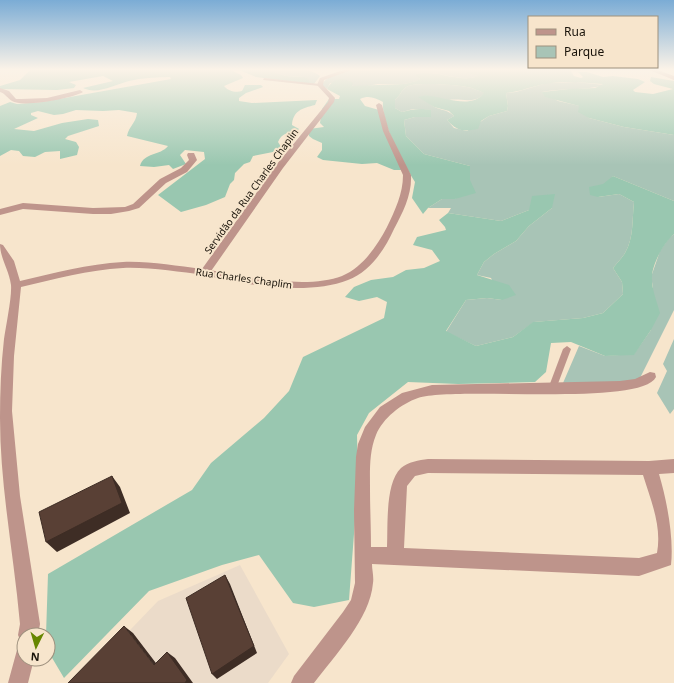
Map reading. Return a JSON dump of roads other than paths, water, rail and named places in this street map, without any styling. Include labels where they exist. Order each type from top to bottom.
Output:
[{"type":"street","name":"Servidão da Rua Charles Chaplin","points":[[205,272],[312,124],[330,105],[332,101]]},
{"type":"street","name":"Rua Charles Chaplim","points":[[16,285],[88,269],[141,265],[205,272],[269,283],[299,285],[320,283],[343,278],[360,269],[385,240],[400,208],[408,183],[407,175],[386,130],[379,105]]},
{"type":"street","points":[[0,212],[23,206],[111,211],[136,206],[163,181],[189,166],[194,160],[191,155]]},
{"type":"street","points":[[0,247],[9,261],[16,285],[8,356],[5,411],[12,496],[27,596],[29,627]]},
{"type":"street","points":[[301,683],[350,618],[359,602],[364,583],[363,456],[374,423],[387,408],[403,397],[418,391],[552,389],[636,384],[650,377]]},
{"type":"street","points":[[395,557],[399,486],[403,476],[415,468],[428,466],[649,468],[674,466]]},
{"type":"street","points":[[363,555],[639,567],[665,559],[668,539],[666,524],[649,468]]},
{"type":"street","points":[[18,683],[22,667]]},
{"type":"lane","points":[[552,389],[567,349]]}]
